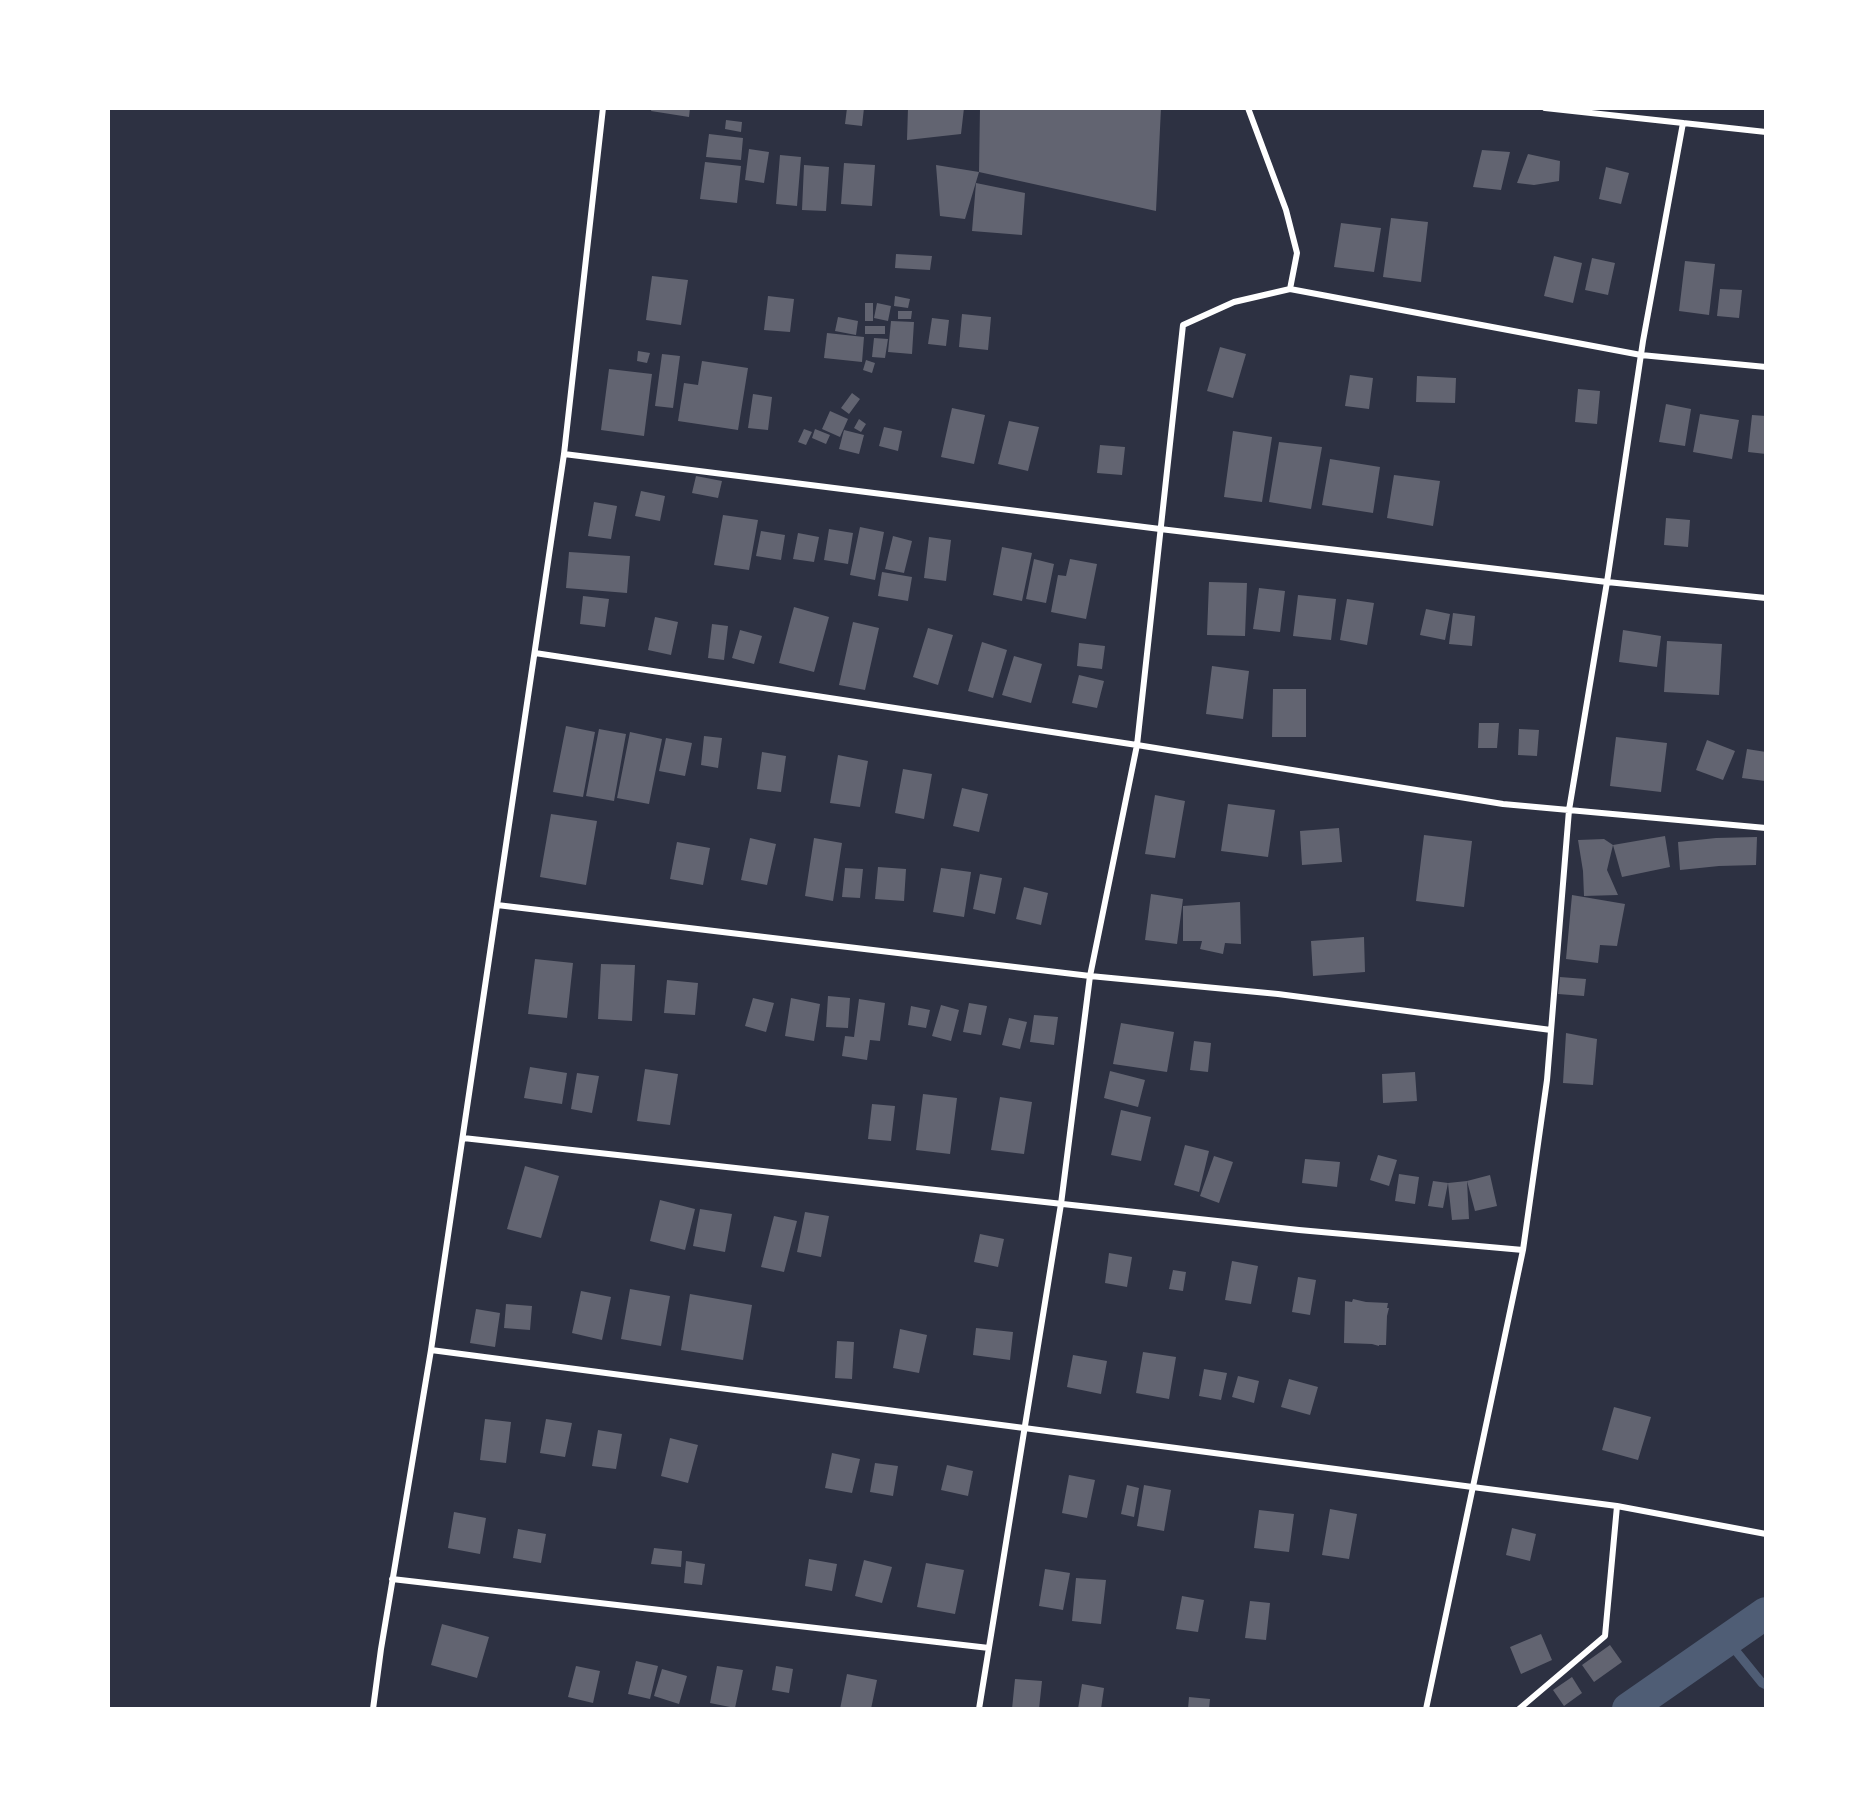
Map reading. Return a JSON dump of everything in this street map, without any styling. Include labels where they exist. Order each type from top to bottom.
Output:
[{"type":"street","points":[[373,1709],[392,1579],[431,1350],[564,454],[603,108]]},
{"type":"street","points":[[1248,108],[1286,210],[1297,253],[1290,288]]},
{"type":"street","points":[[1545,108],[1766,132]]},
{"type":"street","points":[[1426,1709],[1523,1250],[1547,1080],[1569,810],[1607,582],[1641,355],[1683,123]]},
{"type":"street","points":[[979,1709],[1061,1204],[1090,976],[1137,745],[1183,325],[1234,302],[1290,288],[1641,355],[1766,367]]},
{"type":"street","points":[[564,454],[1160,529],[1607,582],[1766,598]]},
{"type":"street","points":[[535,653],[1137,745],[1503,804],[1766,828]]},
{"type":"street","points":[[497,905],[1090,976],[1278,994],[1551,1030]]},
{"type":"street","points":[[463,1138],[1299,1230],[1523,1250]]},
{"type":"street","points":[[431,1350],[1617,1506],[1766,1534]]},
{"type":"street","points":[[1519,1709],[1605,1636],[1617,1506]]},
{"type":"street","points":[[392,1579],[989,1648]]},
{"type":"building","points":[[652,108],[690,108],[689,117],[651,111]]},
{"type":"building","points":[[847,108],[864,108],[862,126],[845,124]]},
{"type":"building","points":[[908,108],[964,108],[961,134],[907,140]]},
{"type":"building","points":[[980,108],[1161,108],[1156,211],[979,172]]},
{"type":"building","points":[[726,120],[742,122],[741,132],[725,129]]},
{"type":"building","points":[[709,134],[743,138],[741,160],[706,157]]},
{"type":"building","points":[[749,149],[769,152],[764,183],[745,180]]},
{"type":"building","points":[[1482,150],[1510,152],[1501,190],[1473,187]]},
{"type":"building","points":[[1528,154],[1560,161],[1559,181],[1534,185],[1517,183]]},
{"type":"building","points":[[780,155],[801,157],[797,206],[776,204]]},
{"type":"building","points":[[705,162],[741,166],[737,203],[700,199]]},
{"type":"building","points":[[844,163],[875,165],[872,206],[841,204]]},
{"type":"building","points":[[804,165],[829,167],[826,211],[802,210]]},
{"type":"building","points":[[936,165],[979,172],[965,219],[940,216]]},
{"type":"building","points":[[1606,167],[1629,173],[1621,204],[1599,199]]},
{"type":"building","points":[[976,183],[1025,193],[1022,235],[972,231]]},
{"type":"building","points":[[1391,218],[1428,222],[1421,282],[1383,277]]},
{"type":"building","points":[[1341,223],[1381,228],[1374,272],[1334,267]]},
{"type":"building","points":[[896,254],[932,256],[930,270],[895,268]]},
{"type":"building","points":[[1554,256],[1582,263],[1573,303],[1544,296]]},
{"type":"building","points":[[1592,258],[1615,263],[1608,295],[1585,290]]},
{"type":"building","points":[[1685,261],[1715,264],[1709,315],[1679,311]]},
{"type":"building","points":[[652,276],[688,280],[681,325],[646,320]]},
{"type":"building","points":[[1720,289],[1742,290],[1739,318],[1717,316]]},
{"type":"building","points":[[768,296],[794,299],[790,332],[764,330]]},
{"type":"building","points":[[895,296],[910,299],[908,308],[894,306]]},
{"type":"building","points":[[865,303],[873,303],[873,321],[865,321]]},
{"type":"building","points":[[877,303],[891,306],[888,321],[874,318]]},
{"type":"building","points":[[898,311],[912,311],[911,319],[898,319]]},
{"type":"building","points":[[962,314],[991,317],[988,350],[959,347]]},
{"type":"building","points":[[838,317],[858,321],[856,335],[835,331]]},
{"type":"building","points":[[932,318],[949,320],[946,346],[928,344]]},
{"type":"building","points":[[891,321],[914,322],[912,354],[888,352]]},
{"type":"building","points":[[865,326],[885,326],[885,334],[865,334]]},
{"type":"building","points":[[827,333],[864,337],[862,362],[824,358]]},
{"type":"building","points":[[874,338],[888,339],[885,358],[872,357]]},
{"type":"building","points":[[1220,347],[1246,354],[1233,398],[1207,391]]},
{"type":"building","points":[[638,351],[650,353],[647,363],[637,361]]},
{"type":"building","points":[[662,354],[680,356],[673,408],[655,406]]},
{"type":"building","points":[[866,360],[875,363],[872,373],[863,370]]},
{"type":"building","points":[[702,361],[748,368],[738,430],[678,421],[684,383],[698,385]]},
{"type":"building","points":[[609,369],[652,374],[644,436],[601,430]]},
{"type":"building","points":[[1350,375],[1373,378],[1369,409],[1345,406]]},
{"type":"building","points":[[1417,376],[1456,378],[1455,403],[1416,402]]},
{"type":"building","points":[[1578,389],[1600,391],[1597,424],[1575,422]]},
{"type":"building","points":[[852,393],[860,399],[849,414],[841,408]]},
{"type":"building","points":[[753,394],[772,397],[768,430],[748,428]]},
{"type":"building","points":[[1666,404],[1691,409],[1685,446],[1659,442]]},
{"type":"building","points":[[952,408],[985,415],[974,464],[941,457]]},
{"type":"building","points":[[830,411],[848,419],[840,437],[822,429]]},
{"type":"building","points":[[1700,414],[1739,420],[1732,459],[1693,452]]},
{"type":"building","points":[[1752,415],[1766,416],[1766,454],[1748,452]]},
{"type":"building","points":[[859,419],[866,424],[861,432],[854,428]]},
{"type":"building","points":[[1009,421],[1039,427],[1028,471],[998,464]]},
{"type":"building","points":[[884,427],[902,431],[898,451],[879,446]]},
{"type":"building","points":[[804,429],[812,432],[806,445],[798,442]]},
{"type":"building","points":[[815,429],[830,435],[826,444],[812,438]]},
{"type":"building","points":[[844,430],[864,435],[859,454],[839,449]]},
{"type":"building","points":[[1233,431],[1272,437],[1262,502],[1224,497]]},
{"type":"building","points":[[1279,442],[1322,447],[1311,509],[1269,502]]},
{"type":"building","points":[[1100,445],[1125,447],[1122,475],[1097,473]]},
{"type":"building","points":[[1330,459],[1380,467],[1373,513],[1322,505]]},
{"type":"building","points":[[1394,475],[1440,481],[1433,526],[1387,518]]},
{"type":"building","points":[[696,476],[722,481],[718,498],[692,493]]},
{"type":"building","points":[[641,491],[665,496],[660,521],[635,516]]},
{"type":"building","points":[[594,502],[617,506],[611,539],[588,536]]},
{"type":"building","points":[[723,515],[758,520],[749,570],[714,565]]},
{"type":"building","points":[[1666,518],[1690,520],[1688,547],[1664,545]]},
{"type":"building","points":[[860,527],[884,532],[875,580],[850,575]]},
{"type":"building","points":[[829,529],[853,533],[848,564],[824,560]]},
{"type":"building","points":[[761,531],[785,535],[781,560],[756,556]]},
{"type":"building","points":[[798,533],[819,537],[814,562],[793,559]]},
{"type":"building","points":[[893,536],[912,541],[904,573],[885,569]]},
{"type":"building","points":[[929,537],[951,540],[946,581],[924,578]]},
{"type":"building","points":[[1002,547],[1032,553],[1022,601],[993,595]]},
{"type":"building","points":[[569,552],[630,556],[627,593],[566,588]]},
{"type":"building","points":[[1034,559],[1054,564],[1046,603],[1026,599]]},
{"type":"building","points":[[1070,559],[1097,564],[1086,619],[1051,612],[1058,575],[1066,576]]},
{"type":"building","points":[[882,572],[912,577],[908,601],[878,596]]},
{"type":"building","points":[[1209,582],[1247,583],[1245,636],[1207,635]]},
{"type":"building","points":[[1259,588],[1285,591],[1280,632],[1253,629]]},
{"type":"building","points":[[1298,595],[1336,599],[1331,640],[1293,636]]},
{"type":"building","points":[[583,596],[609,599],[605,627],[580,624]]},
{"type":"building","points":[[1347,599],[1374,603],[1367,645],[1340,640]]},
{"type":"building","points":[[794,607],[829,617],[814,672],[779,663]]},
{"type":"building","points":[[1426,609],[1450,614],[1445,640],[1420,635]]},
{"type":"building","points":[[1453,613],[1475,616],[1472,646],[1449,644]]},
{"type":"building","points":[[655,617],[678,622],[671,655],[648,650]]},
{"type":"building","points":[[853,622],[879,628],[865,690],[839,685]]},
{"type":"building","points":[[712,624],[728,626],[724,660],[708,658]]},
{"type":"building","points":[[928,628],[953,635],[938,685],[913,677]]},
{"type":"building","points":[[740,630],[762,636],[754,664],[732,658]]},
{"type":"building","points":[[1623,630],[1661,636],[1657,667],[1619,662]]},
{"type":"building","points":[[1667,641],[1722,644],[1719,695],[1664,692]]},
{"type":"building","points":[[982,642],[1007,650],[993,698],[968,691]]},
{"type":"building","points":[[1079,643],[1105,646],[1102,669],[1077,666]]},
{"type":"building","points":[[1014,656],[1042,664],[1031,703],[1002,695]]},
{"type":"building","points":[[1212,666],[1249,671],[1243,719],[1206,714]]},
{"type":"building","points":[[1079,675],[1104,681],[1097,708],[1072,703]]},
{"type":"building","points":[[1273,689],[1306,689],[1306,737],[1272,737]]},
{"type":"building","points":[[1479,723],[1499,723],[1497,748],[1478,748]]},
{"type":"building","points":[[566,726],[595,732],[583,797],[553,792]]},
{"type":"building","points":[[599,729],[626,734],[614,801],[586,796]]},
{"type":"building","points":[[1519,729],[1539,730],[1537,756],[1518,755]]},
{"type":"building","points":[[630,732],[662,739],[649,804],[617,798]]},
{"type":"building","points":[[704,736],[722,738],[718,768],[701,765]]},
{"type":"building","points":[[1616,737],[1667,743],[1661,792],[1610,786]]},
{"type":"building","points":[[666,738],[692,743],[685,776],[659,771]]},
{"type":"building","points":[[1707,740],[1735,751],[1723,780],[1696,770]]},
{"type":"building","points":[[1747,749],[1766,752],[1765,781],[1742,778]]},
{"type":"building","points":[[762,752],[786,756],[781,792],[757,789]]},
{"type":"building","points":[[838,755],[868,761],[860,807],[830,803]]},
{"type":"building","points":[[903,769],[932,774],[924,819],[895,813]]},
{"type":"building","points":[[962,788],[988,794],[979,832],[953,826]]},
{"type":"building","points":[[1155,795],[1185,801],[1175,858],[1145,854]]},
{"type":"building","points":[[1228,804],[1275,810],[1268,857],[1221,851]]},
{"type":"building","points":[[551,814],[597,821],[586,885],[540,877]]},
{"type":"building","points":[[1339,828],[1342,862],[1302,865],[1300,831]]},
{"type":"building","points":[[1424,835],[1472,841],[1464,907],[1416,901]]},
{"type":"building","points":[[1665,836],[1670,867],[1622,877],[1613,845]]},
{"type":"building","points":[[1757,837],[1756,865],[1680,870],[1678,842]]},
{"type":"building","points":[[750,838],[776,844],[767,885],[741,880]]},
{"type":"building","points":[[814,838],[842,843],[833,901],[805,896]]},
{"type":"building","points":[[1604,839],[1613,845],[1607,870],[1618,895],[1584,896],[1578,840]]},
{"type":"building","points":[[677,842],[710,848],[703,885],[670,879]]},
{"type":"building","points":[[878,867],[906,869],[904,901],[875,899]]},
{"type":"building","points":[[845,868],[863,869],[860,898],[842,897]]},
{"type":"building","points":[[941,868],[971,872],[964,917],[933,912]]},
{"type":"building","points":[[980,874],[1002,878],[995,914],[973,909]]},
{"type":"building","points":[[1024,887],[1048,893],[1041,925],[1016,919]]},
{"type":"building","points":[[1151,894],[1183,899],[1177,944],[1145,940]]},
{"type":"building","points":[[1572,895],[1625,904],[1617,946],[1600,945],[1598,963],[1566,959]]},
{"type":"building","points":[[1240,902],[1241,944],[1225,943],[1223,954],[1200,949],[1202,941],[1183,941],[1183,906]]},
{"type":"building","points":[[1364,937],[1365,972],[1313,976],[1311,941]]},
{"type":"building","points":[[535,959],[573,963],[567,1018],[528,1014]]},
{"type":"building","points":[[601,964],[635,965],[632,1021],[598,1019]]},
{"type":"building","points":[[1560,977],[1586,979],[1584,996],[1558,994]]},
{"type":"building","points":[[667,980],[698,983],[695,1015],[664,1013]]},
{"type":"building","points":[[828,996],[850,998],[848,1028],[826,1027]]},
{"type":"building","points":[[753,998],[774,1003],[766,1032],[745,1026]]},
{"type":"building","points":[[791,998],[820,1004],[814,1041],[785,1036]]},
{"type":"building","points":[[859,999],[885,1003],[880,1041],[870,1040],[867,1060],[842,1056],[845,1036],[854,1037]]},
{"type":"building","points":[[969,1003],[987,1006],[981,1035],[963,1032]]},
{"type":"building","points":[[941,1005],[959,1010],[951,1041],[932,1036]]},
{"type":"building","points":[[911,1006],[930,1010],[926,1028],[908,1025]]},
{"type":"building","points":[[1034,1015],[1058,1017],[1054,1045],[1030,1042]]},
{"type":"building","points":[[1009,1018],[1027,1022],[1020,1049],[1002,1045]]},
{"type":"building","points":[[1121,1023],[1174,1032],[1167,1072],[1113,1064]]},
{"type":"building","points":[[1566,1033],[1597,1039],[1593,1085],[1563,1083]]},
{"type":"building","points":[[1194,1041],[1211,1043],[1208,1072],[1190,1070]]},
{"type":"building","points":[[530,1067],[567,1073],[562,1104],[524,1098]]},
{"type":"building","points":[[645,1069],[678,1074],[670,1125],[637,1121]]},
{"type":"building","points":[[1110,1071],[1145,1080],[1138,1107],[1104,1098]]},
{"type":"building","points":[[1415,1072],[1417,1101],[1383,1103],[1382,1074]]},
{"type":"building","points":[[577,1073],[599,1076],[592,1113],[571,1109]]},
{"type":"building","points":[[923,1094],[957,1098],[950,1154],[916,1150]]},
{"type":"building","points":[[1000,1097],[1032,1102],[1024,1154],[991,1150]]},
{"type":"building","points":[[872,1104],[895,1106],[891,1141],[868,1139]]},
{"type":"building","points":[[1121,1110],[1151,1117],[1141,1161],[1111,1155]]},
{"type":"building","points":[[1185,1145],[1209,1151],[1199,1192],[1174,1185]]},
{"type":"building","points":[[1378,1155],[1397,1160],[1389,1186],[1370,1180]]},
{"type":"building","points":[[1214,1156],[1233,1162],[1219,1203],[1200,1196]]},
{"type":"building","points":[[1305,1159],[1340,1162],[1337,1187],[1302,1183]]},
{"type":"building","points":[[525,1166],[559,1176],[541,1238],[507,1229]]},
{"type":"building","points":[[1399,1174],[1419,1177],[1415,1204],[1395,1201]]},
{"type":"building","points":[[1490,1175],[1497,1206],[1475,1211],[1467,1181]]},
{"type":"building","points":[[1433,1181],[1448,1183],[1443,1208],[1428,1206]]},
{"type":"building","points":[[1467,1181],[1469,1219],[1452,1220],[1448,1183]]},
{"type":"building","points":[[660,1200],[695,1209],[685,1250],[650,1241]]},
{"type":"building","points":[[700,1209],[732,1214],[725,1252],[693,1246]]},
{"type":"building","points":[[805,1212],[829,1216],[821,1257],[797,1252]]},
{"type":"building","points":[[774,1216],[797,1221],[784,1272],[761,1267]]},
{"type":"building","points":[[980,1234],[1004,1239],[998,1267],[974,1262]]},
{"type":"building","points":[[1109,1253],[1132,1257],[1127,1287],[1105,1283]]},
{"type":"building","points":[[1232,1261],[1258,1266],[1251,1304],[1225,1300]]},
{"type":"building","points":[[1173,1270],[1186,1272],[1183,1291],[1169,1289]]},
{"type":"building","points":[[1298,1277],[1316,1280],[1310,1315],[1292,1312]]},
{"type":"building","points":[[630,1289],[670,1296],[661,1346],[621,1339]]},
{"type":"building","points":[[581,1291],[611,1297],[602,1340],[572,1333]]},
{"type":"building","points":[[690,1294],[752,1305],[743,1360],[681,1350]]},
{"type":"building","points":[[1353,1299],[1388,1303],[1386,1345],[1344,1343],[1345,1301],[1352,1302]]},
{"type":"building","points":[[506,1304],[532,1306],[530,1330],[504,1328]]},
{"type":"building","points":[[476,1309],[500,1313],[495,1347],[470,1343]]},
{"type":"building","points":[[976,1328],[1013,1332],[1010,1360],[973,1355]]},
{"type":"building","points":[[900,1329],[927,1335],[919,1373],[893,1368]]},
{"type":"building","points":[[837,1341],[854,1342],[852,1379],[835,1378]]},
{"type":"building","points":[[1143,1352],[1176,1357],[1169,1399],[1136,1393]]},
{"type":"building","points":[[1073,1355],[1107,1361],[1101,1394],[1067,1387]]},
{"type":"building","points":[[1204,1369],[1227,1373],[1221,1400],[1199,1396]]},
{"type":"building","points":[[1238,1376],[1259,1381],[1254,1403],[1232,1397]]},
{"type":"building","points":[[1289,1379],[1318,1387],[1310,1415],[1281,1407]]},
{"type":"building","points":[[1614,1407],[1651,1417],[1638,1460],[1602,1450]]},
{"type":"building","points":[[485,1419],[511,1422],[506,1463],[480,1460]]},
{"type":"building","points":[[546,1419],[572,1423],[565,1457],[540,1453]]},
{"type":"building","points":[[598,1430],[622,1434],[616,1469],[592,1466]]},
{"type":"building","points":[[670,1438],[698,1445],[688,1483],[661,1476]]},
{"type":"building","points":[[832,1453],[860,1459],[852,1493],[825,1488]]},
{"type":"building","points":[[875,1463],[898,1466],[893,1496],[870,1492]]},
{"type":"building","points":[[947,1465],[973,1471],[968,1496],[941,1490]]},
{"type":"building","points":[[1069,1475],[1095,1480],[1087,1518],[1062,1513]]},
{"type":"building","points":[[1127,1485],[1139,1488],[1134,1517],[1121,1514]]},
{"type":"building","points":[[1144,1485],[1171,1490],[1164,1531],[1137,1526]]},
{"type":"building","points":[[1330,1509],[1357,1514],[1349,1559],[1322,1555]]},
{"type":"building","points":[[1259,1510],[1294,1514],[1289,1552],[1254,1548]]},
{"type":"building","points":[[454,1512],[486,1518],[480,1554],[448,1548]]},
{"type":"building","points":[[1512,1528],[1536,1534],[1530,1561],[1506,1555]]},
{"type":"building","points":[[518,1529],[546,1534],[541,1563],[513,1558]]},
{"type":"building","points":[[654,1548],[682,1551],[681,1567],[651,1564]]},
{"type":"building","points":[[809,1559],[837,1564],[832,1591],[805,1586]]},
{"type":"building","points":[[864,1560],[892,1567],[882,1603],[855,1596]]},
{"type":"building","points":[[686,1561],[705,1564],[702,1585],[684,1583]]},
{"type":"building","points":[[926,1563],[964,1570],[955,1614],[917,1607]]},
{"type":"building","points":[[1045,1569],[1070,1573],[1063,1610],[1039,1606]]},
{"type":"building","points":[[1076,1578],[1106,1580],[1101,1624],[1072,1621]]},
{"type":"building","points":[[1182,1596],[1204,1600],[1198,1632],[1176,1629]]},
{"type":"building","points":[[1250,1601],[1270,1603],[1266,1640],[1245,1638]]},
{"type":"building","points":[[442,1624],[489,1637],[477,1678],[431,1665]]},
{"type":"building","points":[[1541,1634],[1552,1660],[1521,1674],[1510,1647]]},
{"type":"building","points":[[1610,1645],[1622,1662],[1594,1682],[1582,1665]]},
{"type":"building","points":[[636,1661],[658,1666],[650,1699],[628,1694]]},
{"type":"building","points":[[576,1666],[600,1671],[593,1703],[568,1697]]},
{"type":"building","points":[[717,1666],[743,1670],[735,1708],[710,1703]]},
{"type":"building","points":[[776,1666],[793,1669],[789,1693],[772,1690]]},
{"type":"building","points":[[662,1669],[687,1676],[679,1704],[654,1696]]},
{"type":"building","points":[[847,1674],[877,1680],[871,1709],[840,1709]]},
{"type":"building","points":[[1572,1677],[1582,1693],[1564,1706],[1553,1690]]},
{"type":"building","points":[[1015,1679],[1042,1681],[1039,1709],[1012,1709]]},
{"type":"building","points":[[1082,1684],[1104,1688],[1101,1709],[1078,1709]]},
{"type":"building","points":[[1189,1697],[1210,1699],[1209,1709],[1188,1709]]},
{"type":"waterway","points":[[1628,1709],[1766,1613]]},
{"type":"waterway","points":[[1727,1640],[1766,1685]]}]
